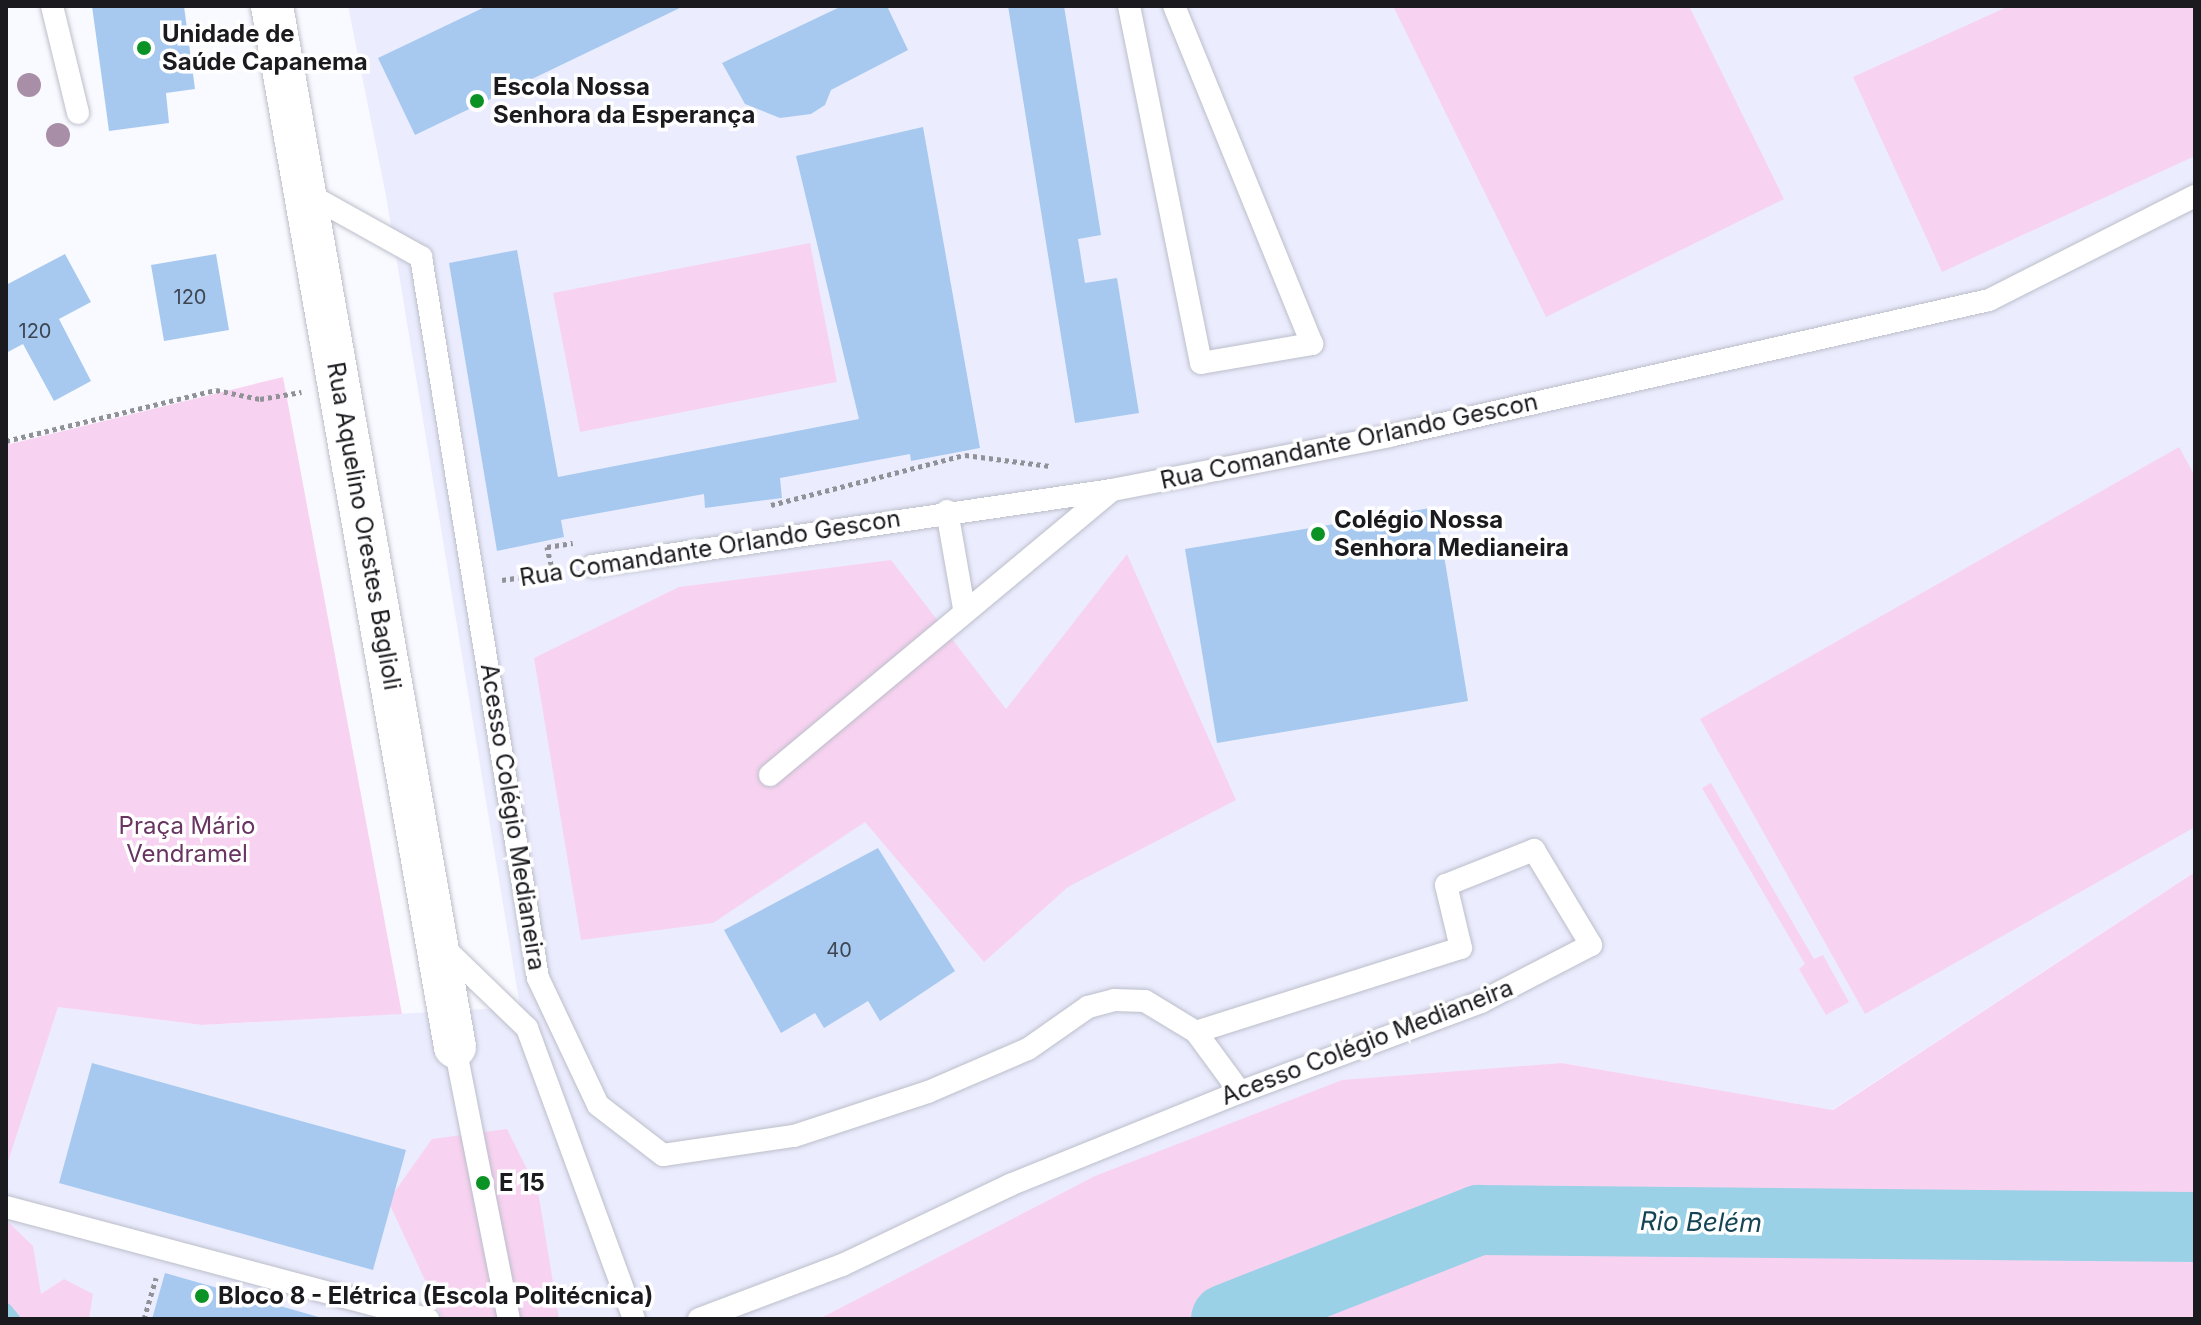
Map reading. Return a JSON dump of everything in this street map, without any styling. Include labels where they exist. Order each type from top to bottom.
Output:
[{"type":"street","name":"Rua Aquelino Orestes Baglioli","points":[[272,6],[455,1047]]},
{"type":"lane","points":[[52,6],[78,113]]},
{"type":"lane","points":[[1129,6],[1201,363],[1312,344],[1174,6]]},
{"type":"lane","name":"Acesso Colégio Medianeira","points":[[306,193],[421,257],[538,978],[598,1105],[663,1155],[794,1136],[928,1092],[1028,1049],[1088,1007],[1114,1000],[1145,1001],[1196,1032],[1461,948],[1446,885],[1534,850],[1591,945],[1481,1002],[1240,1092],[1010,1185],[842,1265],[699,1319]]},
{"type":"lane","name":"Rua Comandante Orlando Gescon","points":[[592,566],[947,511],[1112,490],[1389,436],[1989,300],[2195,196]]},
{"type":"lane","points":[[770,775],[964,608],[1112,490]]},
{"type":"lane","points":[[947,511],[964,608]]},
{"type":"lane","points":[[436,941],[527,1028],[634,1319]]},
{"type":"lane","points":[[1196,1032],[1240,1092]]},
{"type":"lane","points":[[455,1047],[509,1319]]},
{"type":"lane","points":[[6,1207],[428,1319]]},
{"type":"path","points":[[6,441],[216,390],[260,399],[339,383]]},
{"type":"path","points":[[760,507],[965,455],[1058,467]]},
{"type":"path","points":[[553,573],[547,547],[578,542]]},
{"type":"path","name":"Rua Comandante Orlando Gescon","points":[[474,585],[592,566]]},
{"type":"path","points":[[144,1319],[157,1274]]},
{"type":"shaded area","name":"Colégio Nossa Senhora Medianeira","points":[[348,6],[2195,6],[2195,872],[1832,1110],[1562,1063],[949,1319],[6,1319],[6,1000],[202,1025],[520,1007],[386,196]]},
{"type":"green space","points":[[1393,6],[1689,6],[1784,199],[1546,317]]},
{"type":"green space","points":[[2009,6],[2195,6],[2195,156],[1942,272],[1853,77]]},
{"type":"green space","points":[[810,243],[837,382],[580,432],[553,293]]},
{"type":"green space","name":"Praça Mário Vendramel","points":[[283,377],[402,1014],[202,1025],[58,1007],[6,1168],[6,445]]},
{"type":"green space","points":[[2179,447],[2195,476],[2195,827],[1865,1014],[1700,719]]},
{"type":"green space","points":[[1127,554],[1236,800],[1068,887],[984,962],[865,822],[713,923],[581,940],[534,658],[679,587],[891,560],[1006,709]]},
{"type":"green space","points":[[1711,783],[1814,959],[1823,955],[1849,1002],[1826,1015],[1799,969],[1805,964],[1702,788]]},
{"type":"green space","points":[[2195,872],[2195,1319],[819,1319],[1095,1176],[1342,1080],[1562,1063],[1833,1110]]},
{"type":"green space","name":"E 15","points":[[507,1129],[538,1191],[559,1319],[443,1319],[388,1201],[432,1139]]},
{"type":"green space","points":[[6,1220],[33,1246],[41,1294],[64,1279],[93,1294],[89,1319],[6,1319]]},
{"type":"building","name":"Unidade de Saúde Capanema","points":[[92,6],[184,6],[195,89],[166,93],[169,123],[109,131]]},
{"type":"building","points":[[487,6],[684,6],[415,135],[378,58]]},
{"type":"building","points":[[842,6],[887,6],[908,50],[831,90],[825,105],[811,114],[780,118],[745,104],[722,63]]},
{"type":"building","points":[[1008,6],[1064,6],[1101,235],[1078,239],[1085,283],[1117,278],[1139,413],[1075,423]]},
{"type":"building","points":[[923,127],[980,448],[911,461],[910,454],[780,478],[782,498],[705,508],[704,494],[561,520],[564,537],[497,551],[449,263],[517,250],[558,477],[859,419],[796,156]]},
{"type":"building","points":[[65,254],[91,302],[59,319],[91,381],[54,401],[23,344],[6,353],[6,285]]},
{"type":"building","points":[[216,254],[229,330],[164,341],[151,265]]},
{"type":"building","points":[[1436,507],[1468,701],[1217,743],[1185,549]]},
{"type":"building","points":[[878,848],[955,971],[880,1021],[868,1001],[824,1028],[815,1013],[781,1033],[724,930]]},
{"type":"building","points":[[92,1063],[406,1150],[373,1270],[59,1183]]},
{"type":"building","name":"Bloco 8 - Elétrica (Escola Politécnica)","points":[[165,1273],[322,1318],[322,1319],[152,1319]]},
{"type":"waterway","name":"Rio Belém","points":[[1226,1319],[1479,1220],[2195,1227]]},
{"type":"waterway","points":[[6,1309],[14,1319]]},
{"type":"place","name":"Unidade de Saúde Capanema","points":[[144,48]]},
{"type":"place","name":"Escola Nossa Senhora da Esperança","points":[[477,101]]},
{"type":"place","name":"Colégio Nossa Senhora Medianeira","points":[[1318,534]]},
{"type":"place","name":"E 15","points":[[483,1183]]},
{"type":"place","name":"Bloco 8 - Elétrica (Escola Politécnica)","points":[[202,1296]]}]
